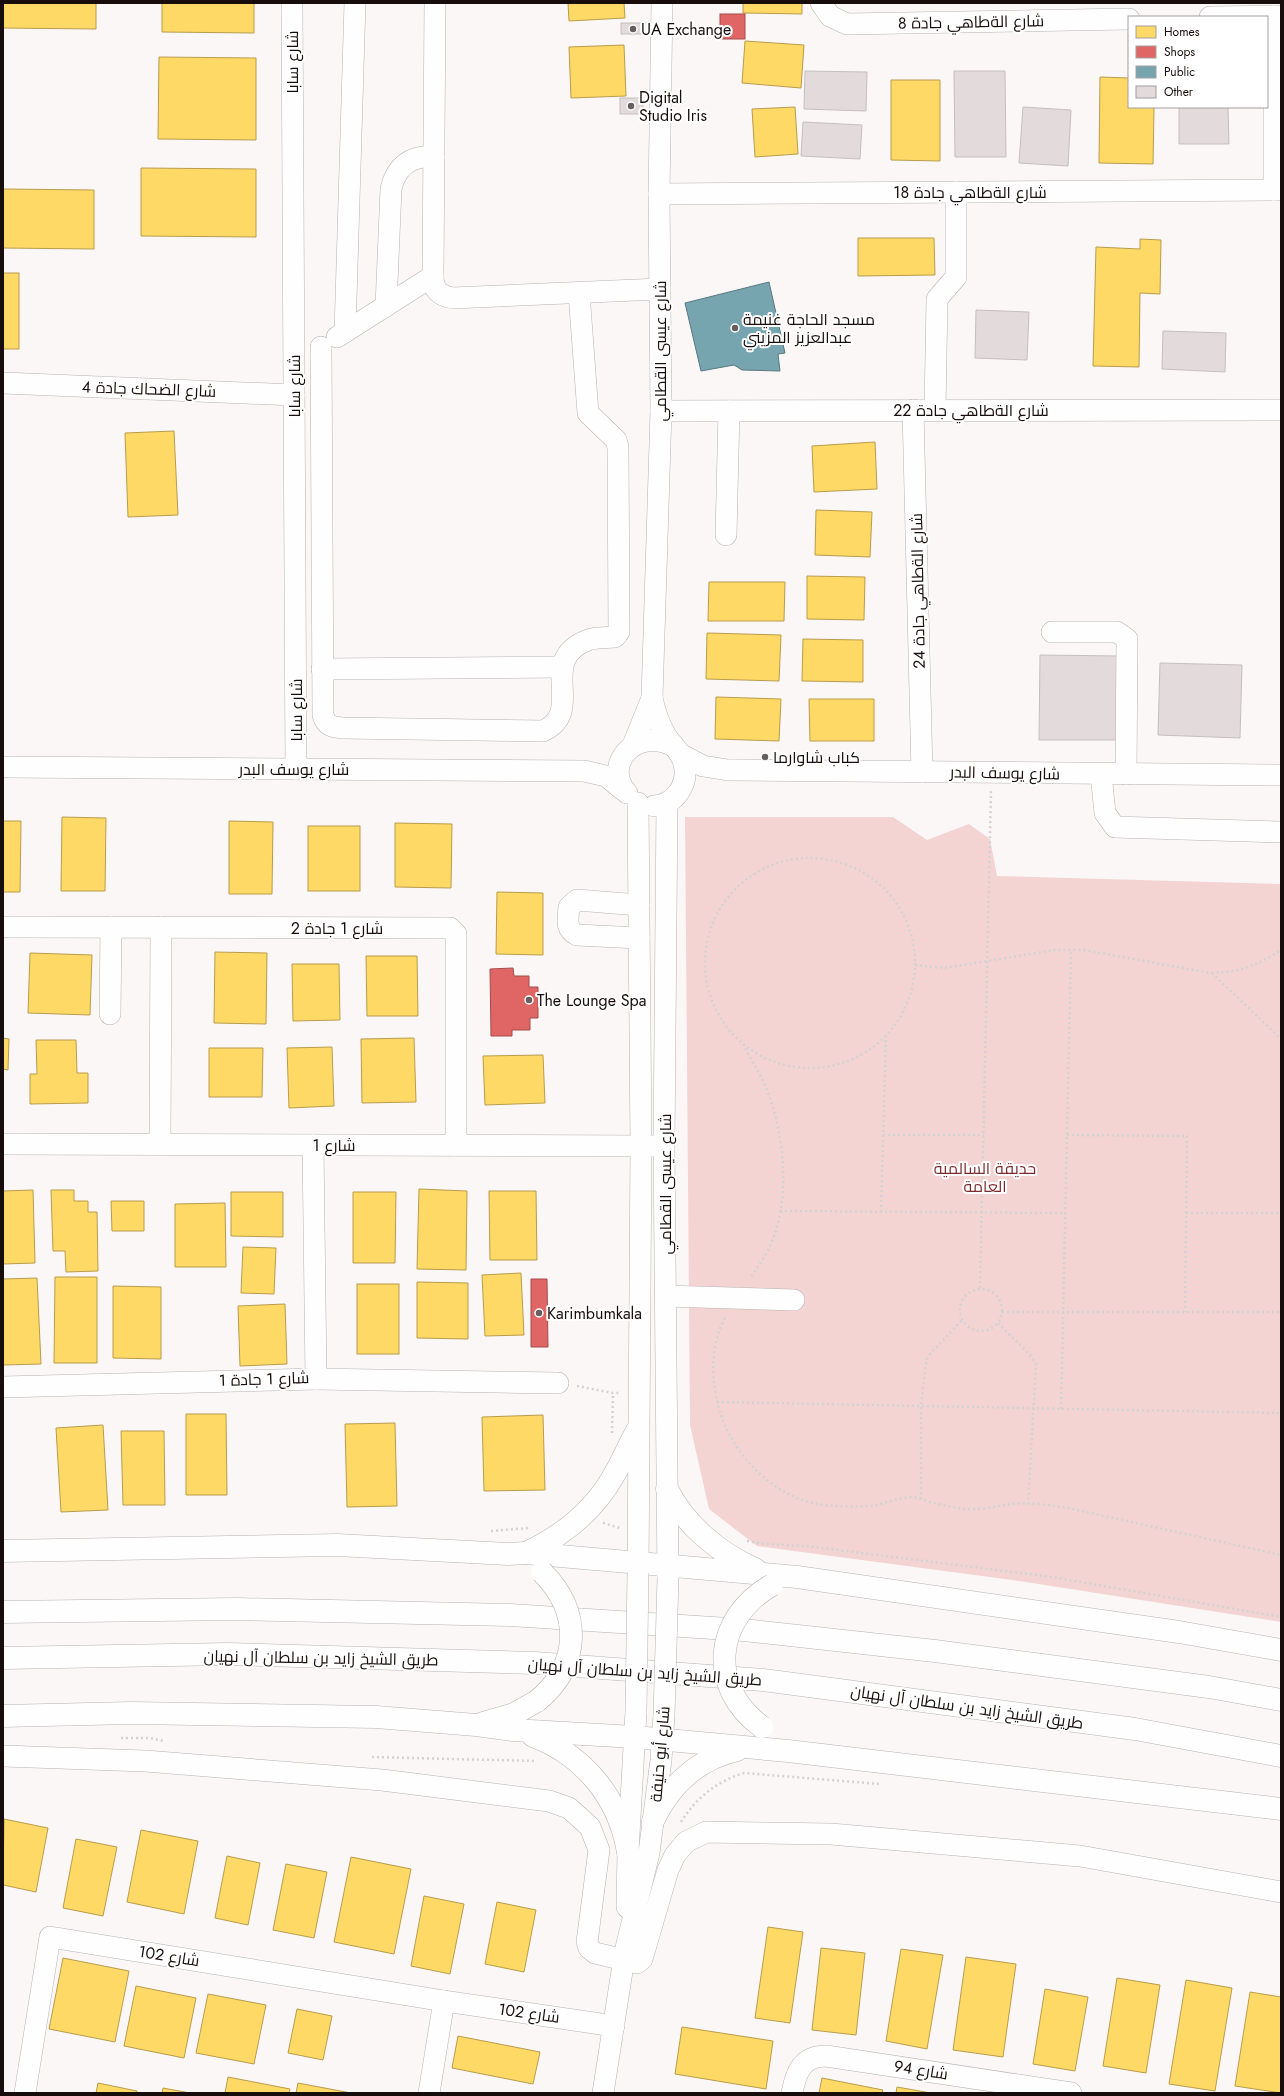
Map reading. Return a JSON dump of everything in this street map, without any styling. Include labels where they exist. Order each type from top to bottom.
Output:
[{"type":"main road","points":[[517,1553],[555,1537],[582,1516],[601,1495],[614,1476],[638,1429]]},
{"type":"main road","points":[[667,1489],[685,1516],[704,1536],[730,1556],[768,1579]]},
{"type":"main road","points":[[3,1551],[337,1545],[517,1553],[668,1571],[768,1579],[797,1577],[1164,1630],[1281,1650]]},
{"type":"main road","points":[[476,1725],[508,1716],[537,1701],[555,1684],[567,1662],[571,1638],[568,1614],[564,1602],[551,1581],[542,1572],[517,1553]]},
{"type":"main road","points":[[768,1579],[733,1621],[725,1646],[725,1673],[729,1686],[742,1709],[762,1727],[803,1753]]},
{"type":"main road","points":[[3,1612],[237,1609],[486,1614],[744,1630],[935,1652],[1186,1684],[1281,1700]]},
{"type":"main road","name":"طريق الشيخ زايد بن سلطان آل نهيان","points":[[3,1658],[245,1654],[535,1663],[756,1680],[1135,1729],[1281,1756]]},
{"type":"main road","points":[[3,1716],[130,1713],[376,1717],[476,1725],[512,1730],[663,1740],[803,1753],[1281,1809]]},
{"type":"main road","points":[[512,1730],[530,1734],[559,1748],[589,1772],[603,1789],[616,1812],[626,1838],[628,1852]]},
{"type":"main road","points":[[653,1821],[668,1795],[689,1773],[717,1756],[748,1748]]},
{"type":"street","name":"شارع سابا","points":[[292,3],[296,769]]},
{"type":"street","points":[[345,332],[355,3]]},
{"type":"street","points":[[435,3],[433,276],[435,289],[445,297],[453,298],[660,289]]},
{"type":"street","name":"شارع عيسى القطامي","points":[[662,3],[659,194],[661,411],[652,698],[660,724],[676,750]]},
{"type":"street","name":"شارع الةطاهي جادة 8","points":[[821,3],[830,16],[847,24],[1036,12],[1128,18]]},
{"type":"street","points":[[1268,16],[1278,16],[1277,190]]},
{"type":"street","points":[[386,306],[392,189],[394,179],[398,170],[414,158],[434,157]]},
{"type":"street","name":"شارع الةطاهي جادة 18","points":[[659,194],[1277,190]]},
{"type":"street","points":[[935,410],[937,299],[956,277],[956,192]]},
{"type":"street","points":[[294,364],[433,276]]},
{"type":"street","points":[[320,347],[322,669],[323,715],[325,721],[332,727],[543,731],[551,727],[558,720],[563,710],[561,667],[571,651],[587,640],[615,636],[619,632],[618,447],[616,440],[588,413],[579,293]]},
{"type":"street","name":"شارع الضحاك جادة 4","points":[[3,384],[294,394]]},
{"type":"street","name":"شارع الةطاهي جادة 24","points":[[913,410],[922,772]]},
{"type":"street","name":"شارع الةطاهي جادة 22","points":[[661,411],[1281,410]]},
{"type":"street","points":[[726,535],[729,411]]},
{"type":"street","points":[[1052,632],[1117,632],[1127,639],[1126,774]]},
{"type":"street","points":[[322,669],[561,667]]},
{"type":"street","name":"شارع عيسى القطامي","points":[[630,748],[652,698]]},
{"type":"street","points":[[653,739],[664,741],[676,750],[684,764],[686,775],[683,786],[672,799],[648,806],[631,796],[619,770],[630,748],[643,740],[653,739]]},
{"type":"street","name":"شارع يوسف البدر","points":[[584,771],[607,764],[630,748]]},
{"type":"street","name":"شارع يوسف البدر","points":[[676,750],[703,766],[728,770],[1281,775]]},
{"type":"street","name":"شارع يوسف البدر","points":[[3,767],[584,771],[606,776],[631,796]]},
{"type":"street","name":"شارع يوسف البدر","points":[[672,799],[701,780],[728,770]]},
{"type":"street","points":[[1101,774],[1105,813],[1115,827],[1281,832]]},
{"type":"street","name":"شارع عيسى القطامي","points":[[631,796],[639,905],[641,1146],[637,1568]]},
{"type":"street","name":"شارع عيسى القطامي","points":[[668,1571],[664,1146],[672,799]]},
{"type":"street","points":[[639,905],[577,900],[572,902],[569,907],[568,928],[571,932],[577,935],[639,938]]},
{"type":"street","name":"شارع 1 جادة 2","points":[[3,927],[442,928],[454,930],[456,934],[456,1145]]},
{"type":"street","points":[[110,1014],[111,927]]},
{"type":"street","points":[[160,1144],[161,927]]},
{"type":"street","name":"شارع 1","points":[[3,1144],[664,1146]]},
{"type":"street","name":"شارع 1 جادة 1","points":[[3,1387],[316,1379],[313,1145]]},
{"type":"street","points":[[666,1296],[794,1300]]},
{"type":"street","points":[[316,1379],[558,1383]]},
{"type":"street","name":"شارع أبو حنيفة","points":[[627,1940],[628,1852],[636,1712],[637,1568]]},
{"type":"street","name":"شارع أبو حنيفة","points":[[603,2093],[623,1961],[649,1853],[653,1821],[663,1740],[668,1571]]},
{"type":"street","points":[[3,1756],[145,1760],[382,1780],[549,1801],[569,1808],[590,1827],[599,1850],[587,1942],[589,1948],[595,1953],[623,1961],[637,1963],[642,1959],[668,1870],[675,1855],[686,1842],[706,1832],[831,1834],[1080,1856],[1281,1892]]},
{"type":"street","name":"شارع 102","points":[[25,2093],[50,1937],[444,2001],[614,2026]]},
{"type":"street","points":[[429,2093],[444,2001]]},
{"type":"street","name":"شارع 94","points":[[792,2093],[800,2067],[812,2058],[826,2056],[1071,2093]]},
{"type":"path","points":[[980,1288],[992,773]]},
{"type":"path","points":[[818,858],[844,863],[868,875],[888,892],[903,914],[912,939],[915,965],[912,991],[901,1015],[886,1036],[866,1052],[842,1063],[816,1068],[784,1064],[765,1058],[743,1044],[724,1024],[712,1001],[705,975],[705,949],[712,923],[725,900],[743,881],[766,867],[791,859],[818,858]]},
{"type":"path","points":[[915,965],[944,968],[1055,950],[1084,950],[1211,973],[1248,969],[1281,950]]},
{"type":"path","points":[[1061,1409],[1071,950]]},
{"type":"path","points":[[1211,973],[1281,1039]]},
{"type":"path","points":[[881,1212],[886,1036]]},
{"type":"path","points":[[743,1044],[766,1088],[775,1114],[780,1139],[782,1197],[777,1228],[768,1252],[736,1298],[724,1320],[716,1346],[713,1375],[716,1402],[726,1430],[741,1454],[762,1477],[784,1491],[805,1501],[829,1505],[870,1506],[895,1498],[914,1497],[967,1509],[1028,1504],[1068,1508],[1281,1555]]},
{"type":"path","points":[[883,1135],[984,1135]]},
{"type":"path","points":[[1067,1135],[1187,1136],[1185,1312]]},
{"type":"path","points":[[780,1211],[1065,1213]]},
{"type":"path","points":[[1186,1214],[1281,1213]]},
{"type":"path","points":[[980,1288],[992,1291],[1000,1300],[1002,1312],[998,1323],[989,1329],[979,1331],[969,1327],[962,1320],[960,1309],[963,1299],[970,1291],[980,1288]]},
{"type":"path","points":[[1002,1312],[1281,1312]]},
{"type":"path","points":[[921,1499],[922,1406],[927,1359],[962,1320]]},
{"type":"path","points":[[998,1323],[1030,1355],[1036,1364],[1028,1504]]},
{"type":"path","points":[[558,1383],[613,1394],[638,1391]]},
{"type":"path","points":[[716,1402],[1281,1413]]},
{"type":"path","points":[[582,1516],[637,1532]]},
{"type":"path","points":[[741,1540],[764,1544],[806,1546],[1052,1577],[1281,1617]]},
{"type":"path","points":[[678,1826],[688,1812],[712,1788],[729,1778],[744,1773],[884,1785]]},
{"type":"green space","name":"حديقة السالمية العامة","points":[[685,817],[893,817],[927,840],[969,824],[990,839],[997,876],[1281,884],[1281,1622],[1012,1580],[757,1546],[709,1509],[690,1425]]},
{"type":"building: Homes","points":[[3,3],[96,3],[96,29],[3,28]]},
{"type":"building: Homes","points":[[162,3],[254,3],[254,33],[162,32]]},
{"type":"building: Homes","points":[[568,3],[624,3],[625,18],[569,21]]},
{"type":"building: Homes","points":[[743,3],[802,3],[802,14],[743,13]]},
{"type":"building: Homes","points":[[745,41],[804,45],[801,88],[742,83]]},
{"type":"building: Homes","points":[[624,45],[626,96],[571,98],[569,47]]},
{"type":"building: Homes","points":[[159,57],[256,58],[256,140],[158,139]]},
{"type":"building: Homes","points":[[1100,77],[1128,78],[1128,108],[1154,108],[1153,164],[1099,163]]},
{"type":"building: Homes","points":[[891,80],[940,80],[940,161],[891,160]]},
{"type":"building: Homes","points":[[795,107],[798,154],[755,157],[752,109]]},
{"type":"building: Homes","points":[[141,168],[256,169],[256,237],[141,236]]},
{"type":"building: Homes","points":[[3,189],[94,190],[94,249],[3,248]]},
{"type":"building: Homes","points":[[858,238],[934,238],[935,275],[858,276]]},
{"type":"building: Homes","points":[[1140,239],[1161,240],[1160,294],[1140,293],[1139,367],[1093,366],[1096,247],[1140,249]]},
{"type":"building: Homes","points":[[3,273],[19,273],[19,349],[3,349]]},
{"type":"building: Homes","points":[[174,431],[178,515],[128,517],[125,433]]},
{"type":"building: Homes","points":[[875,442],[877,489],[814,492],[812,446]]},
{"type":"building: Homes","points":[[816,510],[872,512],[870,557],[815,555]]},
{"type":"building: Homes","points":[[807,576],[865,577],[864,620],[807,619]]},
{"type":"building: Homes","points":[[709,582],[785,582],[784,621],[708,621]]},
{"type":"building: Homes","points":[[707,633],[781,635],[779,681],[706,679]]},
{"type":"building: Homes","points":[[803,639],[863,640],[863,682],[802,681]]},
{"type":"building: Homes","points":[[716,697],[781,699],[779,741],[715,739]]},
{"type":"building: Homes","points":[[809,699],[874,699],[874,741],[810,741]]},
{"type":"building: Homes","points":[[62,817],[106,818],[105,891],[61,891]]},
{"type":"building: Homes","points":[[3,821],[21,821],[20,892],[3,892]]},
{"type":"building: Homes","points":[[229,821],[273,822],[272,894],[229,894]]},
{"type":"building: Homes","points":[[395,823],[452,824],[451,888],[395,887]]},
{"type":"building: Homes","points":[[308,826],[360,826],[360,891],[308,891]]},
{"type":"building: Homes","points":[[497,892],[543,893],[543,955],[496,954]]},
{"type":"building: Homes","points":[[215,952],[267,953],[266,1024],[214,1023]]},
{"type":"building: Homes","points":[[30,953],[92,955],[90,1015],[28,1013]]},
{"type":"building: Homes","points":[[366,956],[417,956],[418,1016],[367,1016]]},
{"type":"building: Homes","points":[[292,964],[339,964],[340,1020],[293,1021]]},
{"type":"building: Homes","points":[[3,1038],[9,1039],[8,1070],[3,1069]]},
{"type":"building: Homes","points":[[414,1038],[416,1102],[362,1103],[361,1039]]},
{"type":"building: Homes","points":[[36,1040],[76,1040],[77,1073],[88,1073],[88,1103],[30,1104],[30,1074],[37,1074]]},
{"type":"building: Homes","points":[[332,1047],[334,1106],[289,1108],[287,1048]]},
{"type":"building: Homes","points":[[209,1048],[263,1048],[262,1097],[209,1097]]},
{"type":"building: Homes","points":[[543,1055],[545,1103],[485,1105],[483,1056]]},
{"type":"building: Homes","points":[[419,1189],[467,1191],[466,1270],[417,1269]]},
{"type":"building: Homes","points":[[33,1190],[35,1263],[3,1264],[3,1191]]},
{"type":"building: Homes","points":[[51,1190],[74,1190],[74,1201],[88,1201],[88,1212],[97,1212],[98,1271],[66,1272],[65,1251],[53,1251]]},
{"type":"building: Homes","points":[[489,1191],[536,1191],[537,1260],[490,1260]]},
{"type":"building: Homes","points":[[231,1192],[283,1192],[283,1237],[231,1236]]},
{"type":"building: Homes","points":[[353,1192],[396,1192],[395,1263],[353,1263]]},
{"type":"building: Homes","points":[[111,1201],[144,1201],[144,1231],[112,1231]]},
{"type":"building: Homes","points":[[225,1203],[226,1267],[175,1267],[175,1204]]},
{"type":"building: Homes","points":[[243,1247],[276,1248],[274,1294],[241,1293]]},
{"type":"building: Homes","points":[[521,1273],[524,1335],[485,1336],[482,1275]]},
{"type":"building: Homes","points":[[55,1277],[97,1277],[97,1363],[54,1363]]},
{"type":"building: Homes","points":[[37,1278],[41,1364],[3,1365],[3,1279]]},
{"type":"building: Homes","points":[[417,1282],[468,1283],[468,1339],[417,1338]]},
{"type":"building: Homes","points":[[357,1284],[399,1284],[399,1354],[357,1354]]},
{"type":"building: Homes","points":[[113,1286],[161,1287],[161,1359],[113,1358]]},
{"type":"building: Homes","points":[[285,1304],[287,1364],[240,1366],[238,1306]]},
{"type":"building: Homes","points":[[186,1414],[226,1414],[227,1495],[186,1495]]},
{"type":"building: Homes","points":[[543,1415],[545,1490],[484,1491],[482,1417]]},
{"type":"building: Homes","points":[[395,1423],[397,1506],[347,1507],[345,1424]]},
{"type":"building: Homes","points":[[103,1425],[108,1510],[61,1512],[56,1428]]},
{"type":"building: Homes","points":[[121,1431],[164,1431],[165,1505],[123,1505]]},
{"type":"building: Homes","points":[[4,1819],[48,1828],[36,1892],[3,1885]]},
{"type":"building: Homes","points":[[141,1830],[198,1841],[184,1914],[127,1902]]},
{"type":"building: Homes","points":[[76,1839],[117,1847],[103,1916],[63,1908]]},
{"type":"building: Homes","points":[[227,1856],[260,1863],[248,1925],[215,1918]]},
{"type":"building: Homes","points":[[351,1857],[411,1869],[394,1954],[334,1942]]},
{"type":"building: Homes","points":[[286,1864],[327,1872],[314,1938],[273,1930]]},
{"type":"building: Homes","points":[[424,1896],[464,1904],[450,1974],[411,1966]]},
{"type":"building: Homes","points":[[497,1902],[536,1910],[524,1972],[485,1964]]},
{"type":"building: Homes","points":[[768,1927],[803,1932],[790,2023],[755,2018]]},
{"type":"building: Homes","points":[[821,1948],[865,1953],[856,2035],[812,2030]]},
{"type":"building: Homes","points":[[901,1949],[943,1955],[927,2049],[886,2041]]},
{"type":"building: Homes","points":[[966,1957],[1016,1964],[1003,2057],[953,2050]]},
{"type":"building: Homes","points":[[63,1958],[129,1971],[115,2042],[49,2029]]},
{"type":"building: Homes","points":[[1117,1978],[1160,1985],[1146,2073],[1103,2066]]},
{"type":"building: Homes","points":[[1186,1980],[1232,1988],[1215,2091],[1169,2084]]},
{"type":"building: Homes","points":[[136,1986],[196,1998],[184,2058],[124,2046]]},
{"type":"building: Homes","points":[[1045,1989],[1088,1997],[1075,2071],[1033,2064]]},
{"type":"building: Homes","points":[[1250,1992],[1281,1997],[1281,2093],[1235,2086]]},
{"type":"building: Homes","points":[[208,1994],[266,2005],[254,2064],[196,2053]]},
{"type":"building: Homes","points":[[297,2009],[332,2016],[323,2060],[288,2053]]},
{"type":"building: Homes","points":[[682,2027],[773,2041],[766,2089],[675,2074]]},
{"type":"building: Homes","points":[[458,2036],[540,2052],[533,2084],[452,2068]]},
{"type":"building: Homes","points":[[228,2077],[290,2089],[289,2093],[225,2093]]},
{"type":"building: Homes","points":[[822,2078],[883,2090],[882,2093],[819,2093]]},
{"type":"building: Homes","points":[[98,2083],[137,2091],[137,2093],[96,2093]]},
{"type":"building: Homes","points":[[298,2083],[351,2093],[296,2093]]},
{"type":"building: Homes","points":[[897,2087],[931,2093],[896,2093]]},
{"type":"building: Homes","points":[[163,2088],[190,2093],[162,2093]]},
{"type":"building: Shops","points":[[720,14],[745,14],[745,39],[720,39]]},
{"type":"building: Shops","points":[[513,968],[514,976],[529,976],[529,987],[538,987],[538,1018],[530,1018],[530,1030],[512,1030],[512,1036],[491,1036],[490,969]]},
{"type":"building: Shops","name":"Karimbumkala","points":[[531,1279],[547,1279],[548,1347],[531,1347]]},
{"type":"building: Public","name":"مسجد الحاجة غنيمة عبدالعزيز المزيني","points":[[769,282],[785,353],[778,354],[780,371],[742,370],[734,365],[701,371],[685,303]]},
{"type":"building: Other","name":"UA Exchange","points":[[621,23],[645,23],[645,34],[621,34]]},
{"type":"building: Other","points":[[805,71],[867,72],[866,111],[804,109]]},
{"type":"building: Other","points":[[954,71],[1005,71],[1006,157],[955,157]]},
{"type":"building: Other","name":"Digital Studio Iris","points":[[620,98],[643,98],[643,114],[620,114]]},
{"type":"building: Other","points":[[1023,107],[1071,110],[1068,166],[1019,163]]},
{"type":"building: Other","points":[[1179,108],[1228,108],[1229,144],[1179,144]]},
{"type":"building: Other","points":[[803,122],[862,125],[860,159],[801,156]]},
{"type":"building: Other","points":[[976,310],[1029,312],[1027,360],[975,358]]},
{"type":"building: Other","points":[[1163,331],[1226,333],[1225,372],[1162,369]]},
{"type":"building: Other","points":[[1040,655],[1121,656],[1120,740],[1039,740]]},
{"type":"building: Other","points":[[1160,663],[1242,665],[1240,738],[1158,735]]},
{"type":"place","name":"UA Exchange","points":[[633,29]]},
{"type":"place","name":"Digital Studio Iris","points":[[631,106]]},
{"type":"place","name":"مسجد الحاجة غنيمة عبدالعزيز المزيني","points":[[735,328]]},
{"type":"place","name":"كباب شاوارما","points":[[765,757]]},
{"type":"place","name":"The Lounge Spa","points":[[529,1000]]},
{"type":"place","name":"Karimbumkala","points":[[539,1313]]}]
